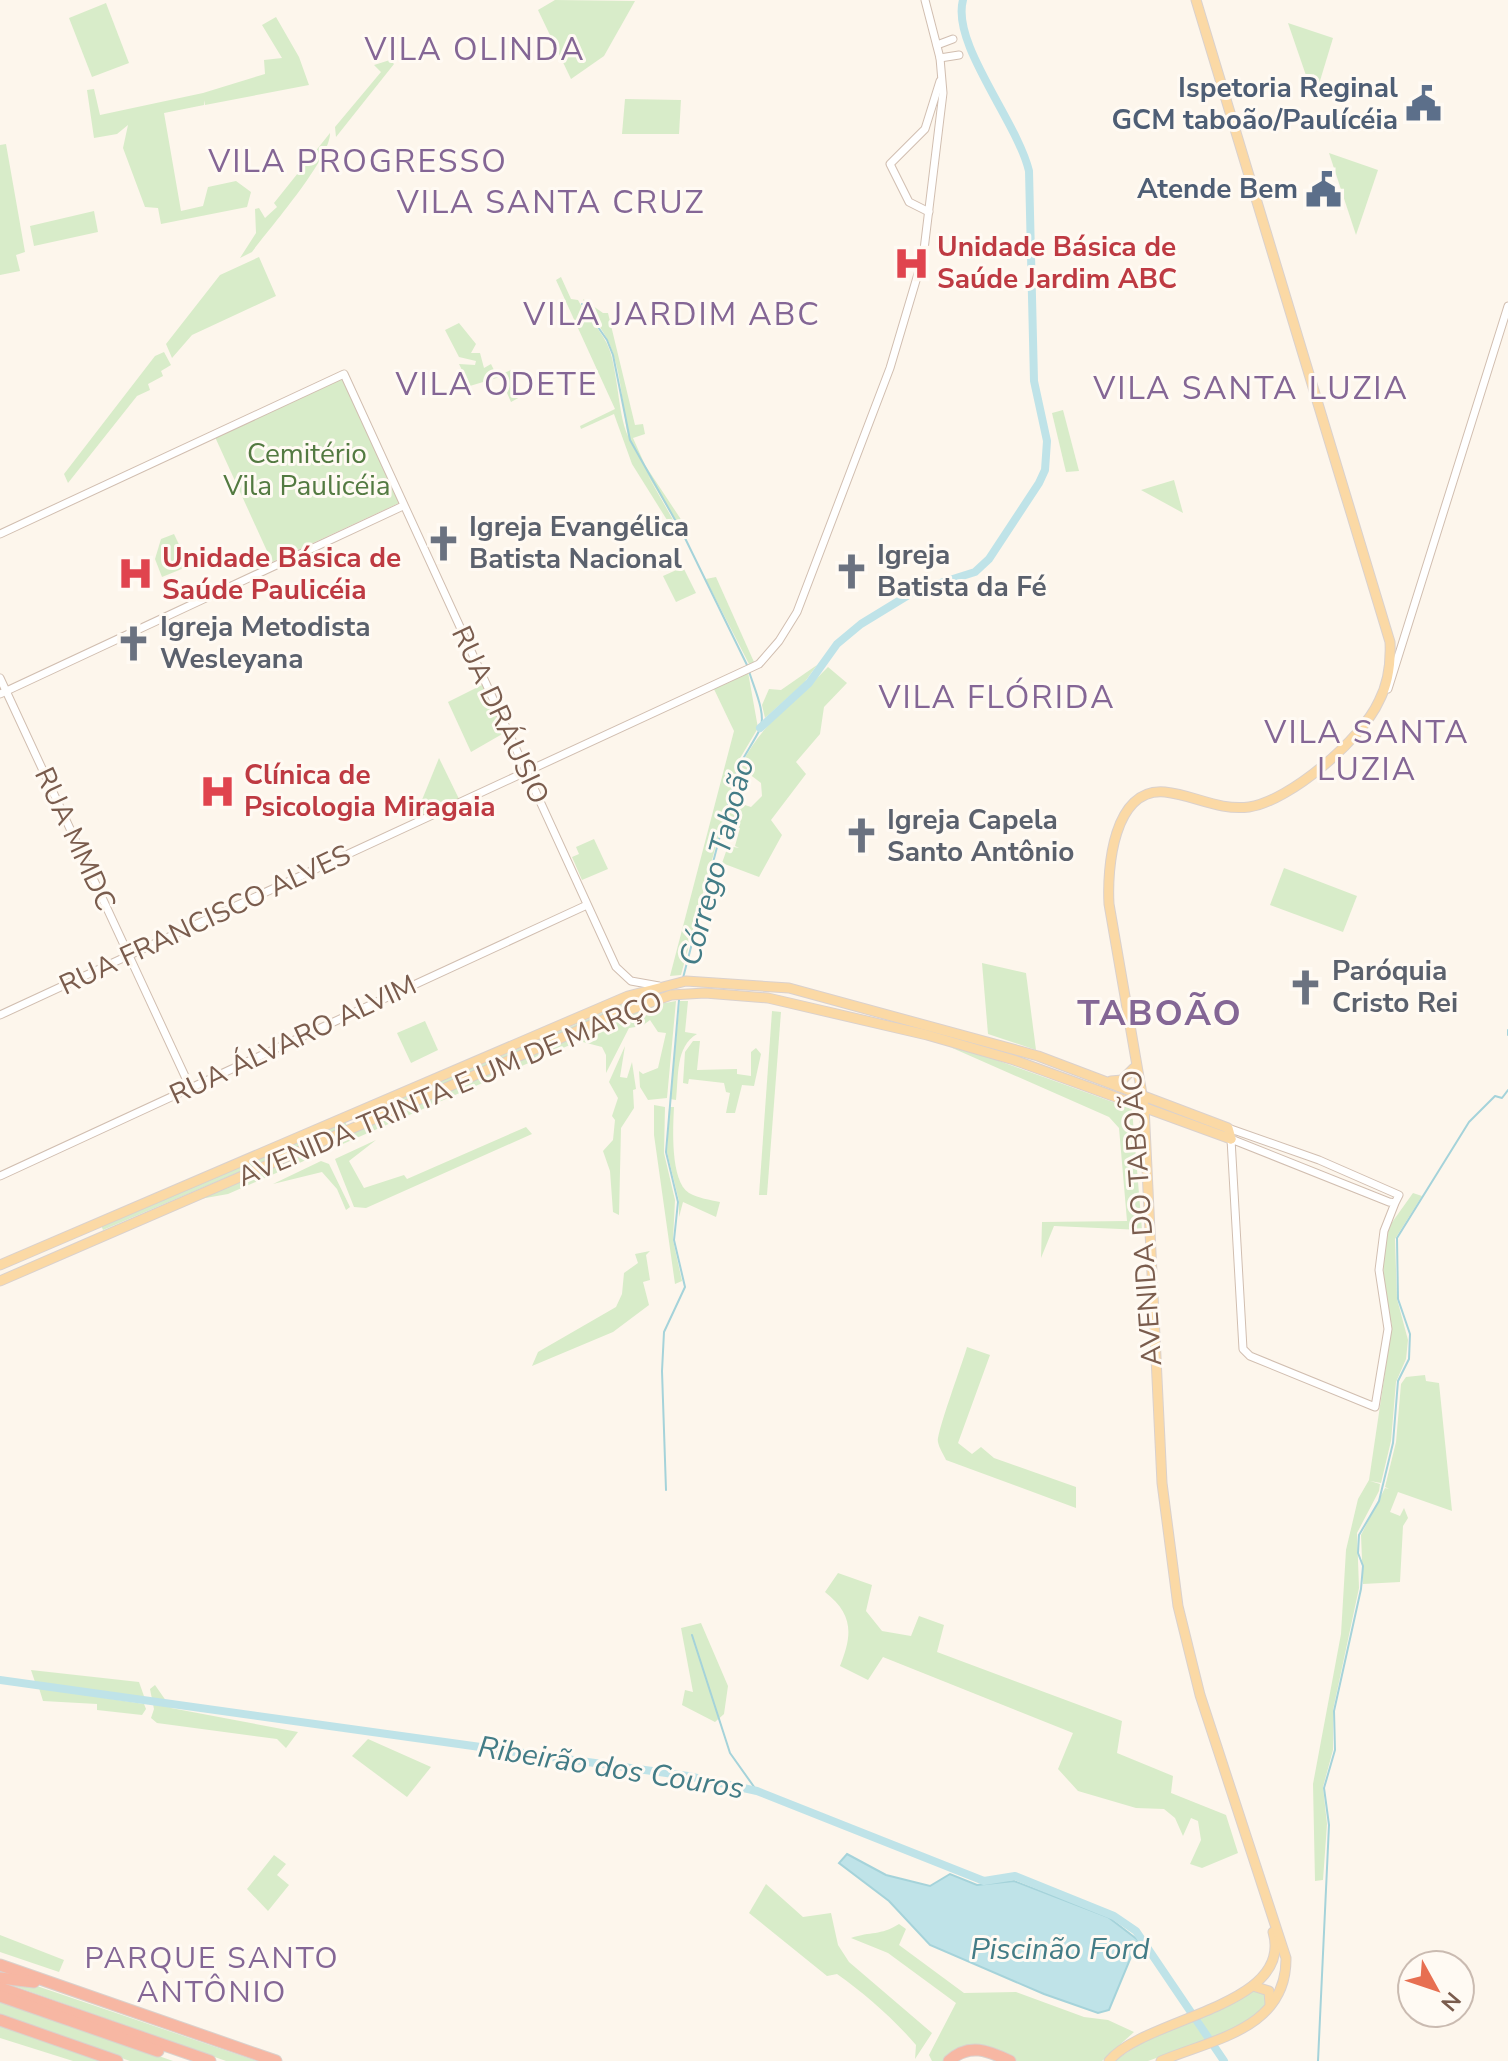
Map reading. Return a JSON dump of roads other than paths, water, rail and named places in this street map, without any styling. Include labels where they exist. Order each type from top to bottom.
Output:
[{"type":"highway","points":[[0,1965],[276,2061]]},
{"type":"highway","points":[[0,1978],[66,1988]]},
{"type":"highway","points":[[0,1988],[210,2061]]},
{"type":"highway","points":[[0,1996],[187,2061]]},
{"type":"highway","points":[[0,2020],[117,2061]]},
{"type":"highway","points":[[949,2061],[962,2052],[975,2049],[1010,2061]]},
{"type":"main road","name":"AVENIDA DO TABOÃO","points":[[1196,0],[1389,642],[1390,666],[1380,700],[1363,725],[1293,789],[1271,801],[1247,807],[1222,807],[1157,792],[1139,799],[1125,814],[1114,855],[1109,904],[1140,1099],[1162,1517],[1174,1605],[1195,1695],[1276,1944],[1270,1967],[1253,1986]]},
{"type":"main road","name":"AVENIDA DO TABOÃO","points":[[1161,2061],[1222,2038],[1262,2017],[1287,1970],[1284,1948],[1200,1695],[1178,1606],[1162,1483],[1145,1125],[1104,896],[1117,816],[1132,799],[1160,786],[1244,803],[1290,786],[1329,753],[1373,705],[1384,675],[1389,642]]},
{"type":"main road","name":"AVENIDA TRINTA E UM DE MARÇO","points":[[0,1265],[661,985],[681,981],[789,988],[1029,1053],[1105,1081],[1140,1099]]},
{"type":"main road","name":"AVENIDA TRINTA E UM DE MARÇO","points":[[0,1281],[607,1018],[677,995],[768,998],[953,1042],[1140,1099]]},
{"type":"main road","points":[[953,1042],[980,1046],[986,1040]]},
{"type":"main road","points":[[999,1056],[1003,1049],[1029,1053]]},
{"type":"main road","points":[[1105,1081],[1122,1080],[1134,1068]]},
{"type":"main road","points":[[1140,1099],[1169,1115],[1231,1139]]},
{"type":"main road","points":[[1140,1099],[1228,1128],[1231,1139]]},
{"type":"main road","points":[[1145,1125],[1155,1117],[1169,1115]]},
{"type":"main road","points":[[1111,2059],[1150,2033],[1207,2010],[1253,1986],[1264,1987],[1275,1997]]},
{"type":"street","points":[[925,0],[942,75],[939,136],[929,212],[909,202],[890,164],[925,129],[942,75]]},
{"type":"street","points":[[937,45],[953,39]]},
{"type":"street","points":[[940,58],[959,55]]},
{"type":"street","points":[[925,129],[939,136]]},
{"type":"street","name":"RUA FRANCISCO ALVES","points":[[0,1015],[756,665],[779,641],[797,612],[902,331],[923,257],[929,212]]},
{"type":"street","points":[[1380,700],[1389,687],[1402,649],[1508,306]]},
{"type":"street","name":"RUA DRÁUSIO","points":[[0,534],[344,374],[619,971],[636,983],[661,985]]},
{"type":"street","points":[[3,693],[403,506]]},
{"type":"street","points":[[1389,642],[1407,633]]},
{"type":"street","points":[[1389,642],[1402,649]]},
{"type":"street","name":"RUA MMDC","points":[[0,678],[3,693],[190,1087]]},
{"type":"street","name":"RUA ÁLVARO ALVIM","points":[[0,1176],[587,905]]},
{"type":"street","points":[[661,985],[677,995]]},
{"type":"street","points":[[1228,1128],[1319,1160],[1399,1195],[1384,1231],[1379,1270],[1388,1329],[1375,1407],[1250,1356],[1243,1349],[1231,1139],[1395,1203]]},
{"type":"street","points":[[1314,1173],[1319,1168],[1319,1160]]},
{"type":"street","points":[[1328,1178],[1327,1172],[1332,1166]]},
{"type":"water","name":"Piscinão Ford","points":[[847,1854],[886,1875],[930,1886],[950,1874],[977,1885],[1014,1881],[1108,1917],[1138,1940],[1109,2010],[1098,2013],[1044,1994],[930,1945],[889,1901],[839,1863]]},
{"type":"waterway","name":"Córrego Taboão","points":[[760,728],[809,683],[837,644],[861,624],[915,591],[975,572],[989,559],[1045,470],[1047,441],[1034,381],[1029,171],[1012,129],[975,60],[962,18],[963,0]]},
{"type":"waterway","points":[[582,304],[607,340],[613,355],[630,440],[683,534],[747,665]]},
{"type":"waterway","name":"Córrego Taboão","points":[[683,978],[736,774],[762,723],[761,708],[749,671]]},
{"type":"waterway","name":"Córrego Taboão","points":[[666,1490],[662,1371],[664,1332],[685,1287],[674,1240],[678,1202],[666,1152],[679,1000]]},
{"type":"waterway","points":[[1508,1030],[1508,1035]]},
{"type":"waterway","points":[[1318,2061],[1329,1825],[1324,1788],[1335,1750],[1334,1711],[1361,1589],[1363,1566],[1358,1553],[1359,1535],[1379,1501],[1393,1443],[1398,1381],[1409,1359],[1410,1334],[1398,1299],[1397,1238],[1469,1122],[1495,1096],[1502,1098],[1508,1090]]},
{"type":"waterway","name":"Córrego Taboão","points":[[692,1635],[730,1753],[757,1791]]},
{"type":"waterway","name":"Ribeirão dos Couros","points":[[0,1680],[688,1776],[757,1791],[984,1881],[1015,1876],[1114,1916],[1136,1931],[1224,2061]]},
{"type":"place","name":"Ispetoria Reginal GCM taboão/Paulícéia","points":[[1424,104]]},
{"type":"place","name":"Atende Bem","points":[[1324,189]]},
{"type":"place","name":"Unidade Básica de Saúde Jardim ABC","points":[[911,263]]},
{"type":"place","name":"Igreja Evangélica Batista Nacional","points":[[443,543]]},
{"type":"place","name":"Igreja Batista da Fé","points":[[851,571]]},
{"type":"place","name":"Unidade Básica de Saúde Paulicéia","points":[[136,574]]},
{"type":"place","name":"Igreja Metodista Wesleyana","points":[[134,643]]},
{"type":"place","name":"Clínica de Psicologia Miragaia","points":[[218,791]]},
{"type":"place","name":"Igreja Capela Santo Antônio","points":[[861,836]]},
{"type":"place","name":"Paróquia Cristo Rei","points":[[1306,987]]},
{"type":"district","name":"VILA OLINDA","points":[[475,49]]},
{"type":"district","name":"VILA PROGRESSO","points":[[358,161]]},
{"type":"district","name":"VILA SANTA CRUZ","points":[[551,202]]},
{"type":"district","name":"VILA JARDIM ABC","points":[[672,314]]},
{"type":"district","name":"VILA ODETE","points":[[497,384]]},
{"type":"district","name":"VILA SANTA LUZIA","points":[[1251,388]]},
{"type":"district","name":"VILA FLÓRIDA","points":[[997,697]]},
{"type":"district","name":"VILA SANTA LUZIA","points":[[1367,750]]},
{"type":"district","name":"TABOÃO","points":[[1160,1013]]},
{"type":"district","name":"PARQUE SANTO ANTÔNIO","points":[[212,1975]]},
{"type":"park label","name":"Cemitério Vila Paulicéia","points":[[307,470]]}]
